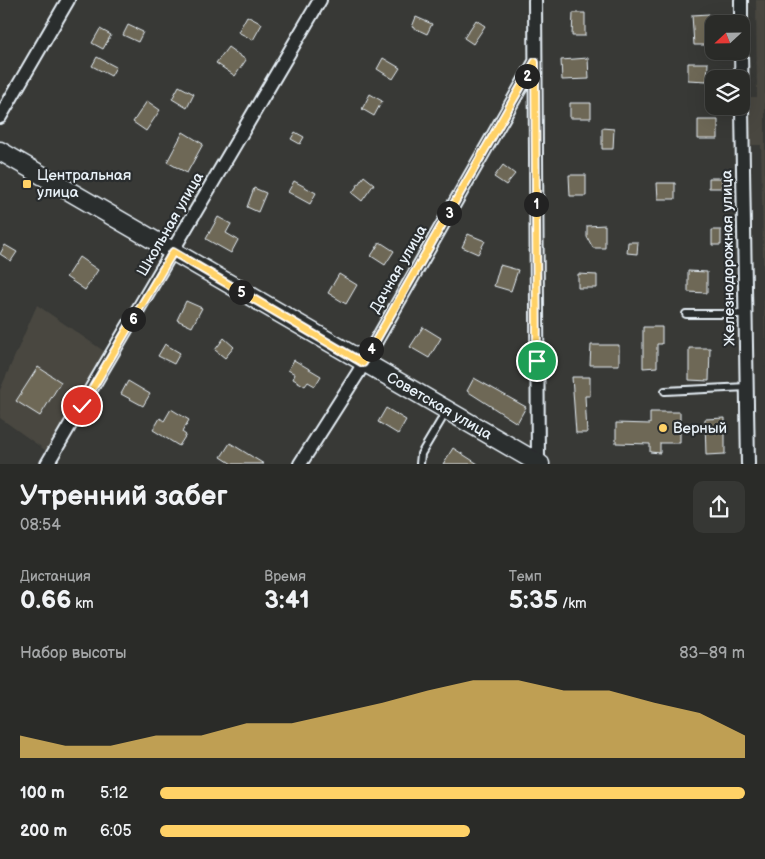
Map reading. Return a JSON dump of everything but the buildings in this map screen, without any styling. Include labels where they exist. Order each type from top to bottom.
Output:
[{"type":"main road","name":"Советская улица","points":[[0,152],[539,463]]},
{"type":"street","points":[[0,117],[68,0]]},
{"type":"street","name":"Школьная улица","points":[[47,464],[320,0]]},
{"type":"street","points":[[535,0],[539,463]]},
{"type":"street","points":[[741,0],[741,15]]},
{"type":"street","name":"Железнодорожная улица","points":[[741,60],[748,464]]},
{"type":"street","name":"Дачная улица","points":[[300,464],[363,363],[535,62]]},
{"type":"lane","points":[[686,314],[746,314]]},
{"type":"lane","points":[[665,391],[747,387]]},
{"type":"lane","points":[[420,464],[421,454],[447,410]]},
{"type":"shaded area","points":[[756,0],[765,0],[765,368],[761,145],[749,145],[750,97],[757,97]]},
{"type":"shaded area","points":[[37,305],[111,356],[52,455],[0,418],[0,390]]},
{"type":"place","name":"Центральная улица","points":[[27,184]]},
{"type":"place","name":"Верный","points":[[663,428]]},
{"type":"route","points":[[82,406],[173,252],[363,363],[535,62],[537,361]]}]
